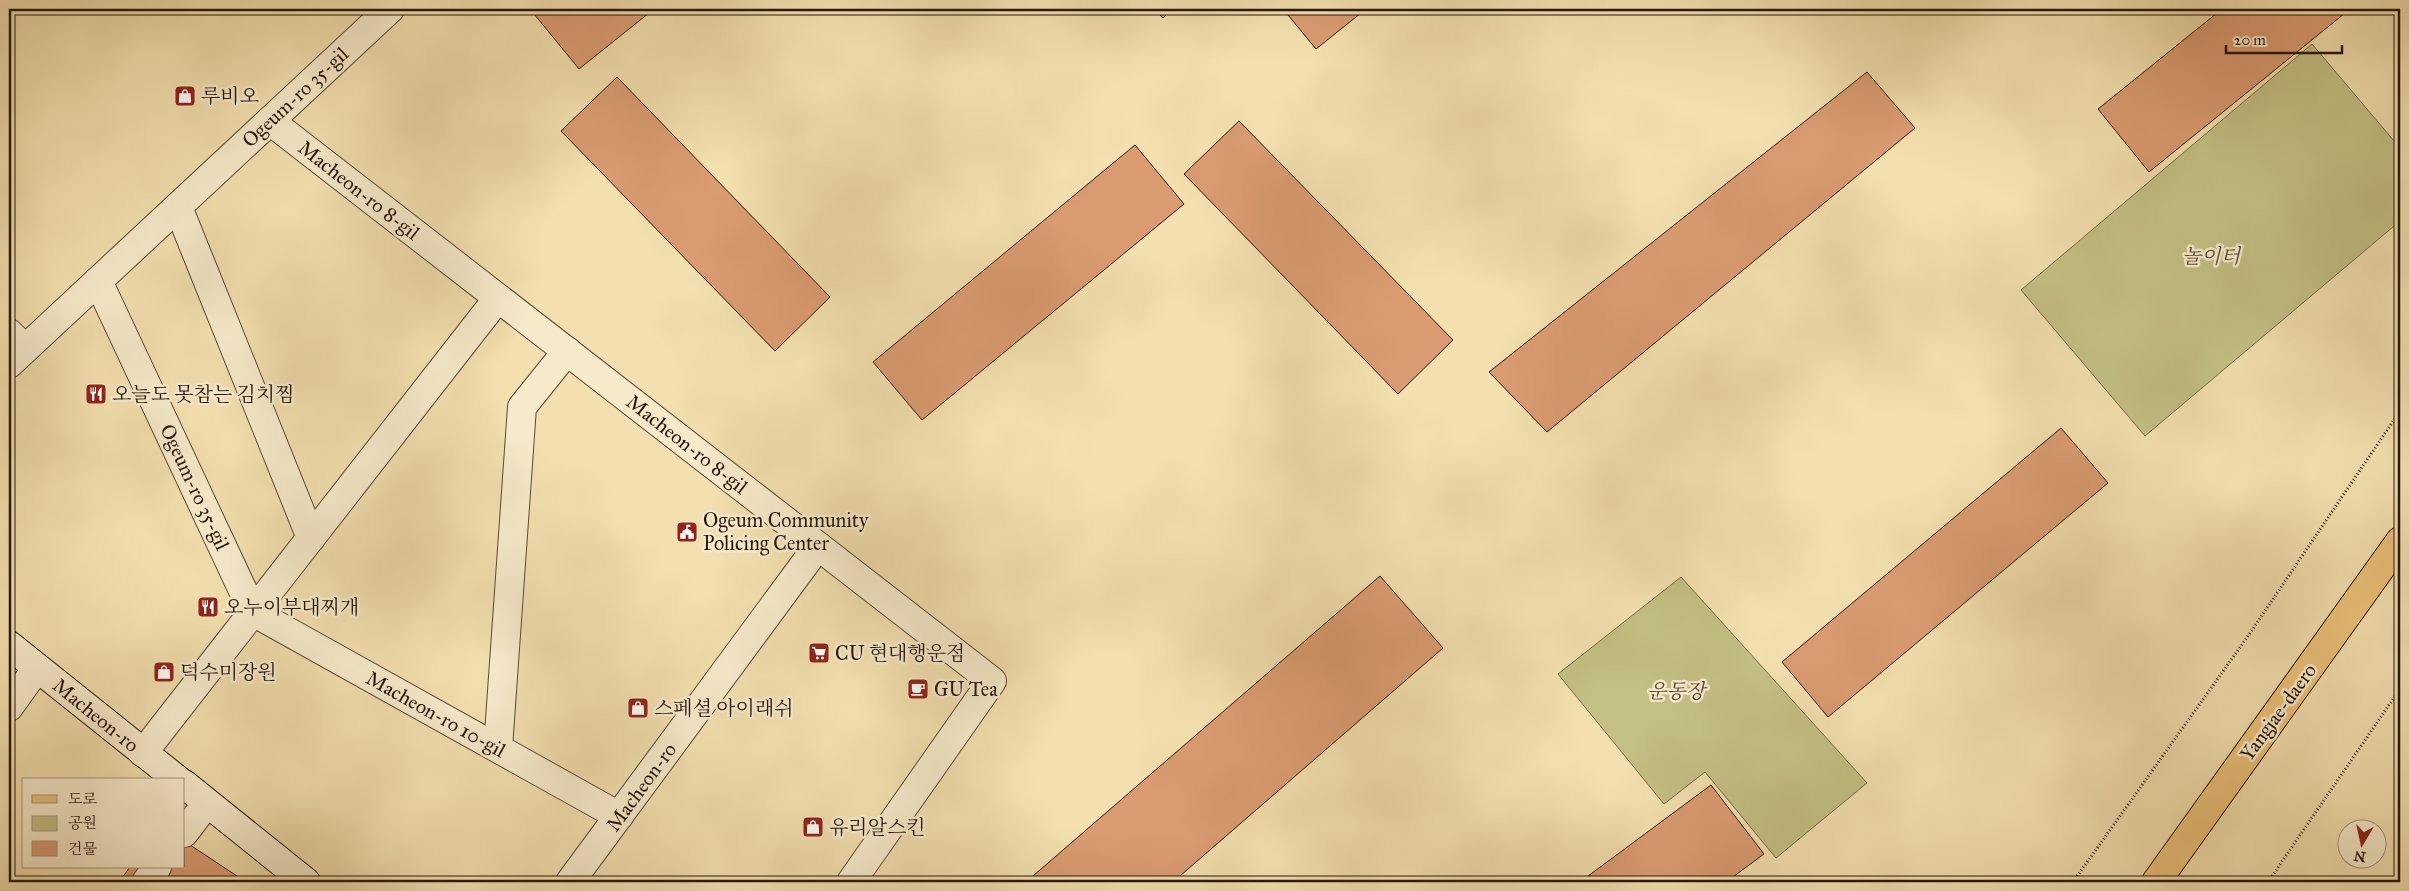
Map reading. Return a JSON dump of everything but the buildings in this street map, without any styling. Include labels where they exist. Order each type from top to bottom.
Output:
[{"type":"main road","name":"Yangjae-daero","points":[[2156,882],[2400,541]]},
{"type":"street","name":"Ogeum-ro 35-gil","points":[[14,349],[98,281],[390,9]]},
{"type":"street","name":"Macheon-ro 8-gil","points":[[270,121],[992,681],[851,882]]},
{"type":"street","points":[[178,207],[310,538]]},
{"type":"street","name":"Ogeum-ro 35-gil","points":[[98,281],[253,612]]},
{"type":"street","points":[[143,753],[498,298]]},
{"type":"street","points":[[498,748],[522,407],[567,352]]},
{"type":"street","name":"Macheon-ro","points":[[570,882],[818,546]]},
{"type":"street","name":"Macheon-ro 10-gil","points":[[253,612],[619,816]]},
{"type":"street","name":"Macheon-ro","points":[[9,645],[175,778]]},
{"type":"street","name":"Macheon-ro","points":[[9,707],[37,668]]},
{"type":"street","points":[[185,785],[306,882]]},
{"type":"street","points":[[185,832],[208,803]]},
{"type":"street","points":[[146,882],[157,868]]},
{"type":"path","points":[[2073,882],[2246,639],[2400,411]]},
{"type":"path","points":[[2268,882],[2400,688]]},
{"type":"green space","name":"놀이터","points":[[2312,44],[2400,148],[2400,221],[2145,436],[2021,290]]},
{"type":"green space","name":"운동장","points":[[1681,577],[1867,783],[1776,858],[1705,772],[1664,804],[1558,674]]},
{"type":"place","name":"루비오","points":[[185,96]]},
{"type":"place","name":"오늘도 못참는 김치찜","points":[[96,394]]},
{"type":"place","name":"Ogeum Community Policing Center","points":[[687,532]]},
{"type":"place","name":"오누이부대찌개","points":[[208,607]]},
{"type":"place","name":"CU 현대행운점","points":[[819,653]]},
{"type":"place","name":"덕수미장원","points":[[164,672]]},
{"type":"place","name":"GU Tea","points":[[918,689]]},
{"type":"place","name":"스페셜 아이래쉬","points":[[638,708]]},
{"type":"place","name":"유리알스킨","points":[[813,827]]}]
